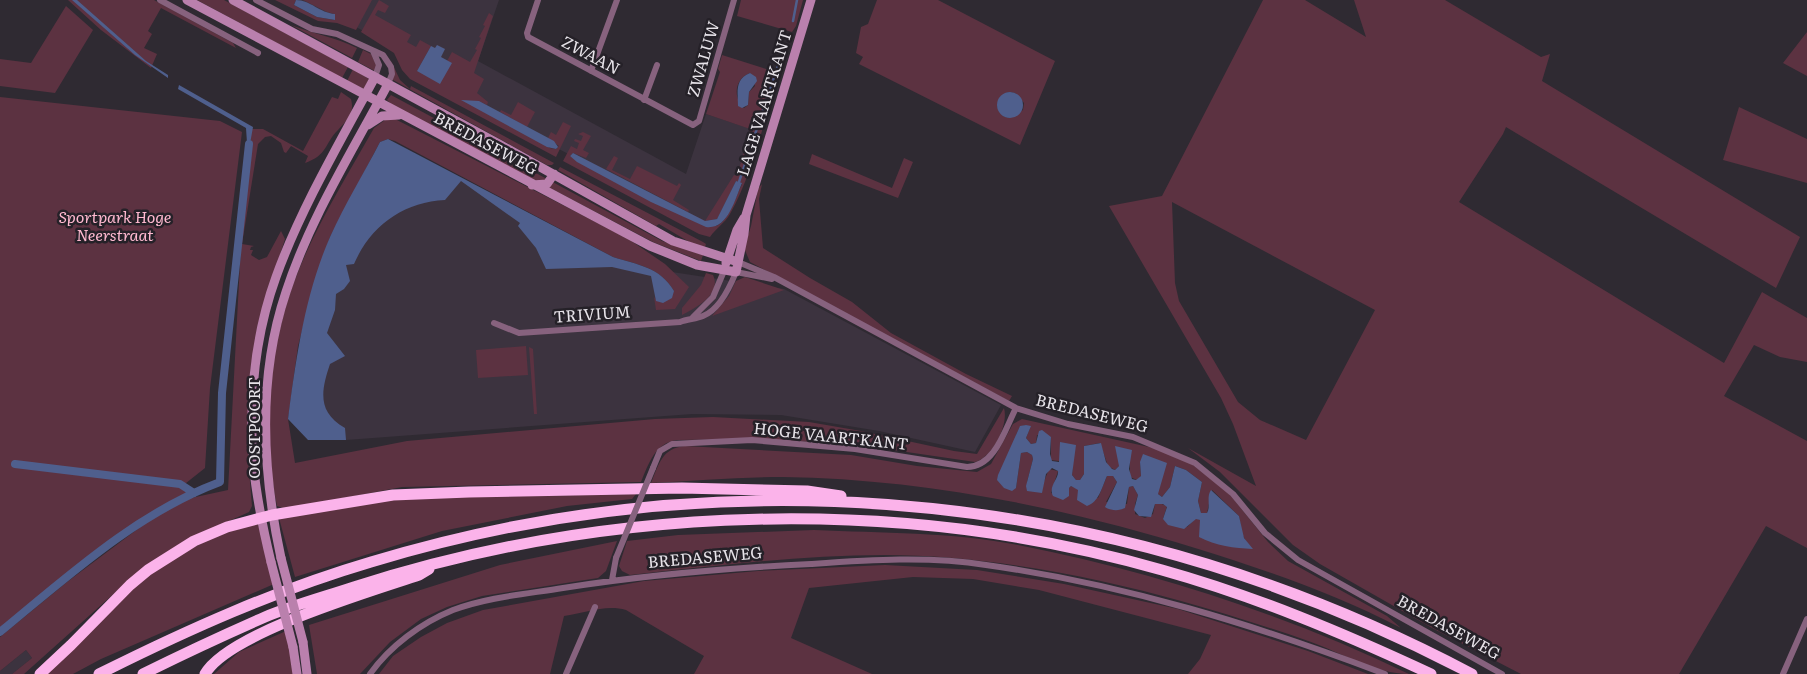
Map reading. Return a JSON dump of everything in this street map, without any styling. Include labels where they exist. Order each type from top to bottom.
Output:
[{"type":"highway","points":[[40,674],[71,646],[130,585],[148,570],[194,541],[227,527],[266,516],[392,495],[682,488],[807,491],[892,504],[1014,518],[1122,540],[1202,562],[1309,599],[1372,625],[1472,674]]},
{"type":"highway","points":[[99,674],[175,636],[263,598],[370,562],[448,541],[532,522],[620,509],[698,503],[773,501],[892,504]]},
{"type":"highway","points":[[143,674],[267,617],[366,583],[509,546],[577,534],[674,524],[802,519],[934,527],[1055,544],[1166,571],[1304,618],[1430,674]]},
{"type":"highway","points":[[205,674],[224,653],[254,637],[364,593],[419,575],[442,562]]},
{"type":"main road","name":"BREDASEWEG","points":[[187,0],[532,185],[669,255],[702,266],[736,272]]},
{"type":"main road","name":"BREDASEWEG","points":[[233,0],[554,174],[673,241],[738,262]]},
{"type":"main road","name":"LAGE VAARTKANT","points":[[736,272],[746,215],[811,0]]},
{"type":"main road","name":"OOSTPOORT","points":[[307,674],[303,642],[281,558],[266,516],[253,459],[252,400],[260,335],[266,307],[293,234],[375,77]]},
{"type":"main road","name":"OOSTPOORT","points":[[297,674],[293,646],[271,562],[266,516],[265,442],[267,386],[275,334],[286,292],[304,245],[388,84]]},
{"type":"main road","points":[[365,126],[382,116],[402,115]]},
{"type":"main road","points":[[532,185],[547,184],[554,174]]},
{"type":"main road","name":"LAGE VAARTKANT","points":[[724,271],[737,230],[746,215]]},
{"type":"street","points":[[160,0],[258,53]]},
{"type":"street","points":[[256,0],[312,29],[337,34],[383,55],[388,60],[392,74],[388,84]]},
{"type":"street","name":"ZWAAN","points":[[538,0],[527,33],[528,37],[690,124],[696,124]]},
{"type":"street","points":[[591,71],[617,0]]},
{"type":"street","name":"ZWALUW","points":[[696,124],[734,0]]},
{"type":"street","points":[[374,51],[379,65],[375,77]]},
{"type":"street","points":[[644,100],[657,64]]},
{"type":"street","name":"BREDASEWEG","points":[[738,262],[762,270],[1016,408],[1059,421],[1133,437],[1195,464],[1218,480],[1233,494],[1265,534],[1298,560],[1502,674]]},
{"type":"street","points":[[693,317],[712,297],[724,271]]},
{"type":"street","name":"BREDASEWEG","points":[[736,272],[783,282]]},
{"type":"street","name":"TRIVIUM","points":[[494,322],[519,333],[680,322],[693,317],[703,316],[718,303],[736,272]]},
{"type":"street","name":"HOGE VAARTKANT","points":[[612,580],[616,558],[660,452],[672,444],[752,440],[784,441],[855,449],[973,467],[983,464],[991,455],[1016,408]]},
{"type":"street","name":"BREDASEWEG","points":[[370,674],[380,661],[404,639],[428,623],[452,611],[490,600],[612,580],[761,566],[896,559],[983,564],[1052,575],[1182,606],[1293,639],[1386,674]]},
{"type":"street","points":[[566,674],[595,607]]},
{"type":"street","points":[[1784,674],[1807,619]]},
{"type":"shaded area","points":[[292,0],[499,0],[478,61],[686,174],[706,114],[751,129],[726,212],[709,224],[658,202],[407,70],[398,50],[338,17]]},
{"type":"shaded area","points":[[399,148],[626,265],[784,289],[1001,405],[975,452],[879,431],[781,415],[692,414],[346,440],[308,440],[334,265]]},
{"type":"shaded area","points":[[26,650],[32,658],[12,674],[0,674],[0,671]]},
{"type":"green space","points":[[68,0],[154,0],[233,43],[236,48],[161,8],[148,31],[152,34],[144,48],[157,54],[151,68],[101,30]]},
{"type":"green space","points":[[197,0],[224,0],[348,67],[342,78]]},
{"type":"green space","points":[[275,0],[296,0],[294,5],[317,17],[335,20],[334,14],[303,0],[372,0],[356,30],[337,23],[318,21]]},
{"type":"green space","points":[[379,0],[389,6],[385,13],[378,10],[375,15],[411,35],[407,42],[416,47],[420,40],[431,46],[417,71],[451,63],[447,61],[452,52],[470,62],[477,50],[475,49],[481,38],[479,37],[489,13],[493,16],[474,73],[484,79],[477,93],[488,102],[487,105],[479,101],[550,148],[556,149],[559,146],[548,138],[551,132],[556,135],[563,122],[571,126],[556,157],[410,79],[402,70],[394,53],[361,32]]},
{"type":"green space","points":[[741,0],[803,0],[796,26],[792,32],[737,16]]},
{"type":"green space","points":[[877,0],[938,0],[1055,61],[1020,145],[859,64],[863,57],[856,53],[861,27],[868,24]],"holes":[[[1008,92],[1015,93],[1024,103],[1023,110],[1009,118],[1003,116],[997,107],[1000,97]]]},
{"type":"green space","points":[[1263,0],[1305,0],[1366,37],[1354,0],[1445,0],[1541,57],[1550,54],[1542,81],[1800,237],[1776,288],[1506,127],[1459,202],[1724,363],[1762,292],[1807,318],[1807,362],[1780,357],[1754,345],[1724,396],[1807,441],[1807,548],[1766,526],[1679,674],[1521,674],[1434,629],[1320,564],[1293,545],[1220,472],[1188,448],[1256,486],[1233,424],[1221,398],[1109,206],[1162,196]],"holes":[[[1172,202],[1375,310],[1306,440],[1260,420],[1238,402],[1179,301],[1175,283]]]},
{"type":"green space","points":[[66,6],[93,30],[55,93],[0,86],[0,59],[31,63]]},
{"type":"green space","points":[[291,25],[340,41],[357,48],[352,58]]},
{"type":"green space","points":[[1807,32],[1807,76],[1783,63]]},
{"type":"green space","points":[[363,50],[371,54],[377,67],[375,71],[358,62]]},
{"type":"green space","points":[[722,55],[779,73],[746,180],[730,214],[710,237],[699,234],[563,161],[571,146],[577,149],[579,143],[574,141],[575,139],[581,141],[583,136],[578,134],[583,132],[591,136],[583,150],[589,153],[586,158],[573,153],[570,156],[705,221],[734,175],[737,176],[750,129],[706,114],[720,72],[718,69]],"holes":[[[750,73],[755,86],[749,92],[748,105],[744,108],[738,99],[738,84]],[[736,181],[742,184],[725,219],[716,226],[705,221],[717,219]]]},
{"type":"green space","points":[[391,61],[400,80],[410,89],[411,86],[554,163],[547,165],[393,80]]},
{"type":"green space","points":[[353,69],[369,79],[364,89],[347,81]]},
{"type":"green space","points":[[341,92],[351,99],[351,113],[322,153],[312,160],[305,163],[308,156],[291,146],[286,153],[284,152],[281,143],[271,136],[265,137],[258,144],[242,244],[254,246],[250,250],[253,250],[251,255],[259,260],[267,257],[281,231],[285,239],[258,324],[250,373],[248,458],[252,506],[249,512],[189,539],[128,581],[24,674],[12,674],[32,658],[26,650],[0,671],[0,637],[67,582],[159,513],[191,498],[228,490],[241,244],[251,145],[250,129],[263,129],[303,151],[332,97],[338,99]]},
{"type":"green space","points":[[391,95],[662,241],[703,255],[701,261],[653,242],[392,105],[387,100]]},
{"type":"green space","name":"Sportpark Hoge Neerstraat","points":[[0,97],[220,121],[242,132],[210,388],[205,468],[181,487],[187,491],[188,496],[156,510],[99,553],[97,550],[0,628]]},
{"type":"green space","points":[[518,102],[535,112],[527,127],[500,112],[501,110],[511,115]]},
{"type":"green space","points":[[1739,107],[1807,139],[1807,183],[1723,160]]},
{"type":"green space","points":[[395,119],[627,238],[665,264],[689,287],[675,309],[656,310],[654,297],[657,301],[674,291],[655,272],[640,265],[613,257],[395,141],[388,139],[380,142],[330,237],[311,296],[298,346],[288,419],[295,463],[407,441],[655,419],[713,417],[809,422],[977,454],[1004,408],[1004,423],[998,440],[987,454],[975,462],[852,444],[750,439],[677,440],[663,445],[658,450],[650,461],[641,482],[402,487],[286,509],[277,506],[270,458],[269,409],[274,360],[284,313],[301,265],[323,218],[374,128],[385,120]]},
{"type":"green space","points":[[812,154],[892,188],[904,158],[913,162],[898,198],[809,164]]},
{"type":"green space","points":[[614,156],[618,158],[612,170],[630,179],[637,166],[677,186],[679,183],[681,185],[673,200],[689,210],[688,212],[606,169]]},
{"type":"green space","points":[[560,167],[703,242],[706,244],[705,247],[696,246],[659,224],[656,226],[558,170]]},
{"type":"green space","points":[[762,184],[759,199],[763,248],[852,302],[891,333],[966,374],[1012,396],[1009,401],[750,262],[744,248],[751,226],[758,189]]},
{"type":"green space","points":[[706,273],[713,275],[715,282],[711,294],[706,300],[682,315],[682,308],[701,285]]},
{"type":"green space","points":[[745,277],[784,290],[712,316],[729,296],[736,281]]},
{"type":"green space","points":[[526,346],[528,375],[478,378],[476,350]]},
{"type":"green space","points":[[529,347],[533,349],[537,414],[534,414]]},
{"type":"green space","points":[[1022,419],[1158,449],[1193,465],[1227,491],[1268,542],[1288,561],[1387,616],[1401,628],[1351,604],[1222,556],[1094,520],[992,498],[888,483],[835,479],[766,477],[651,483],[662,458],[671,450],[685,446],[851,455],[917,466],[977,472],[991,464],[1013,424]],"holes":[[[1026,425],[1030,428],[1026,438],[1031,444],[1036,443],[1037,435],[1051,437],[1051,460],[1073,463],[1072,475],[1076,480],[1080,480],[1084,474],[1084,446],[1100,443],[1108,466],[1115,470],[1119,466],[1130,463],[1130,477],[1137,480],[1141,476],[1140,462],[1158,489],[1158,494],[1162,497],[1170,487],[1175,466],[1186,470],[1202,482],[1198,501],[1201,513],[1207,513],[1212,490],[1239,516],[1242,534],[1248,545],[1201,528],[1200,520],[1196,518],[1187,527],[1163,519],[1167,506],[1159,503],[1155,504],[1153,514],[1145,518],[1135,514],[1135,504],[1138,495],[1133,486],[1129,487],[1127,504],[1106,502],[1117,482],[1113,476],[1107,476],[1098,498],[1071,486],[1069,488],[1069,496],[1051,493],[1058,471],[1049,469],[1043,484],[1027,482],[1033,459],[1032,455],[1027,452],[1021,453],[1016,488],[1016,435],[1020,427]]]},
{"type":"green space","points":[[636,494],[632,499],[567,506],[442,531],[295,577],[279,518],[396,498]]},
{"type":"green space","points":[[258,523],[274,584],[101,659],[73,674],[43,674],[119,600],[159,566],[215,536]]},
{"type":"green space","points":[[814,530],[916,534],[993,541],[1119,568],[1218,597],[1266,614],[1362,652],[1409,674],[1384,671],[1371,667],[1311,642],[1213,610],[1110,583],[1034,568],[959,559],[885,555],[853,555],[757,562],[630,575],[622,571],[619,566],[627,541],[678,535]]},
{"type":"green space","points":[[617,541],[606,571],[598,578],[482,596],[447,607],[421,619],[390,642],[360,674],[317,674],[309,625],[500,565]]},
{"type":"green space","points":[[885,565],[977,570],[1064,584],[1178,609],[1308,651],[1368,674],[1188,674],[1200,659],[1211,635],[1039,590],[973,579],[913,577],[809,588],[791,638],[872,674],[694,674],[704,656],[626,610],[611,608],[564,616],[550,674],[379,674],[393,656],[421,637],[447,623],[483,610],[644,581],[758,571]]},
{"type":"green space","points":[[286,631],[294,674],[214,674],[239,652]]},
{"type":"water","points":[[72,0],[77,0],[146,61],[168,75],[168,78],[135,55]]},
{"type":"water","points":[[296,0],[335,14],[335,20],[317,17],[294,5]]},
{"type":"water","points":[[437,45],[445,49],[441,57],[452,63],[440,84],[417,71],[431,46],[435,48]]},
{"type":"water","points":[[750,73],[756,77],[757,81],[749,92],[748,105],[742,108],[738,106],[738,87],[741,79]]},
{"type":"water","points":[[179,85],[253,127],[250,144],[247,143],[246,128],[178,89]]},
{"type":"water","points":[[1010,92],[1019,96],[1023,105],[1019,114],[1010,118],[1001,114],[997,105],[1001,96]]},
{"type":"water","points":[[461,100],[479,101],[554,141],[558,147],[556,149],[547,147]]},
{"type":"water","points":[[388,139],[613,257],[648,268],[668,283],[674,291],[672,298],[663,303],[656,301],[651,276],[612,267],[546,269],[536,248],[518,226],[520,223],[461,181],[445,200],[416,205],[390,218],[370,238],[354,264],[346,265],[350,281],[344,289],[336,294],[335,310],[327,333],[345,356],[330,364],[323,392],[326,408],[330,415],[345,428],[346,440],[308,440],[288,419],[298,350],[314,281],[330,237],[348,201],[380,142]]},
{"type":"water","points":[[573,153],[705,221],[717,219],[736,181],[742,183],[730,212],[725,219],[714,227],[706,227],[651,202],[577,162],[570,156]]},
{"type":"water","points":[[1020,426],[1031,426],[1026,438],[1031,444],[1036,443],[1039,431],[1042,430],[1051,437],[1050,454],[1052,461],[1059,462],[1060,442],[1076,445],[1072,475],[1076,480],[1080,480],[1084,474],[1084,446],[1101,443],[1106,462],[1115,470],[1119,466],[1115,446],[1132,450],[1129,469],[1132,479],[1136,480],[1141,476],[1140,462],[1143,454],[1167,463],[1158,494],[1162,497],[1170,487],[1175,466],[1186,470],[1202,482],[1198,501],[1201,513],[1207,513],[1211,490],[1239,516],[1244,538],[1253,549],[1225,546],[1199,537],[1200,520],[1196,519],[1184,529],[1168,525],[1163,519],[1167,507],[1163,504],[1155,504],[1151,517],[1139,516],[1134,510],[1138,495],[1133,486],[1129,487],[1125,508],[1115,510],[1105,507],[1117,482],[1113,476],[1107,476],[1097,498],[1087,506],[1077,500],[1078,490],[1071,486],[1069,488],[1069,496],[1063,500],[1053,496],[1052,489],[1058,471],[1052,468],[1046,474],[1042,493],[1027,491],[1026,486],[1033,459],[1032,455],[1027,452],[1021,453],[1016,488],[1012,491],[1004,488],[997,480],[998,475]]},
{"type":"waterway","points":[[793,21],[797,0]]},
{"type":"waterway","points":[[739,182],[778,66]]},
{"type":"waterway","points":[[0,632],[78,568],[132,528],[190,495],[220,482],[222,393],[249,144]]},
{"type":"waterway","points":[[15,464],[180,484],[194,493]]}]
